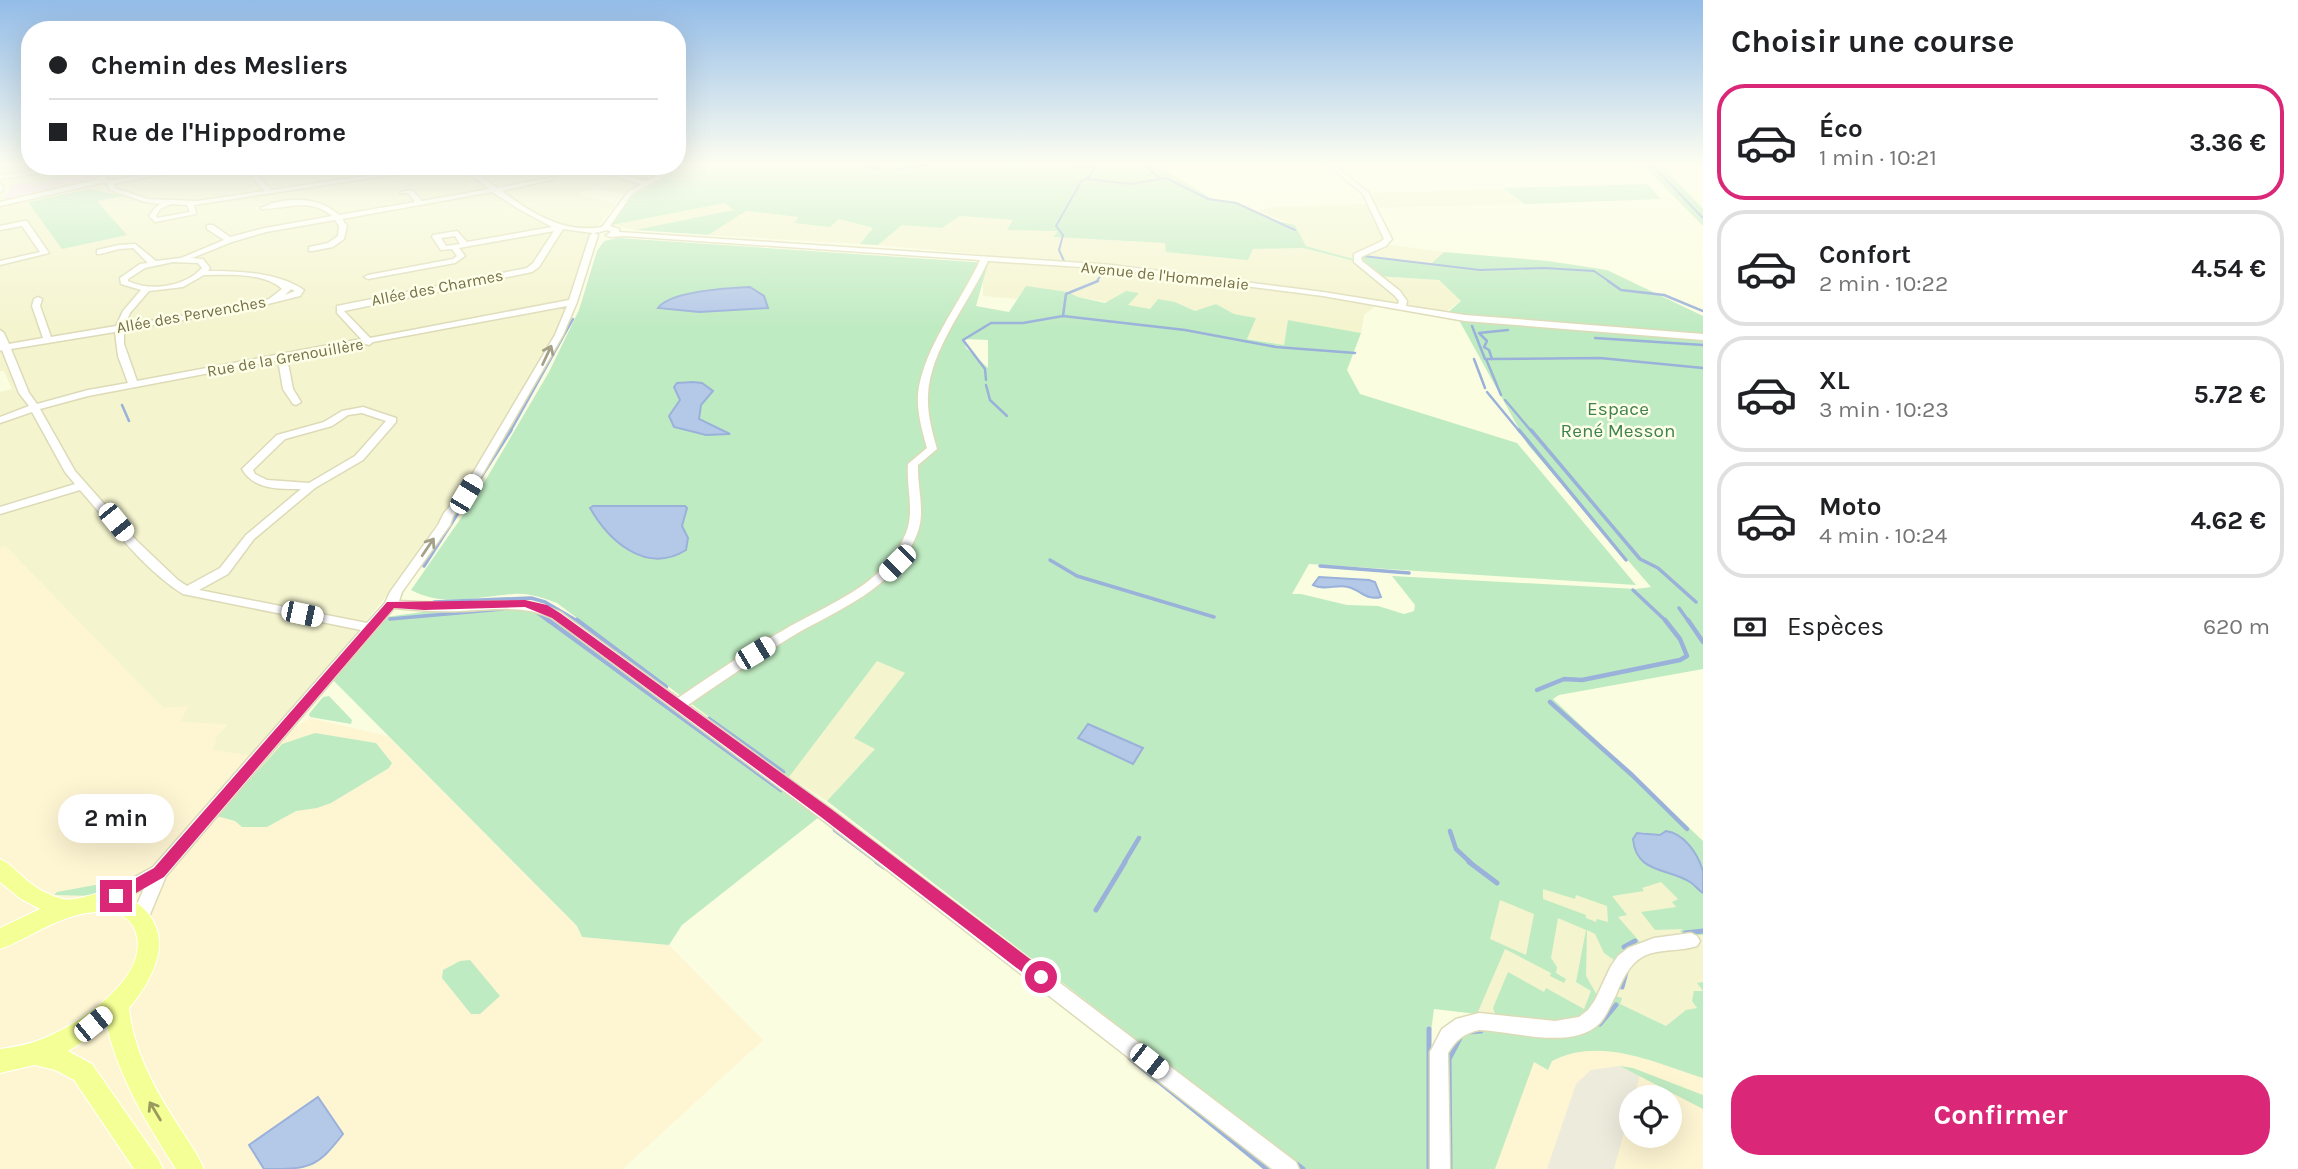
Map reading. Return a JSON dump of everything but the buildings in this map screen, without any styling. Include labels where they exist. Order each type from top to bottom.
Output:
[{"type":"main road","points":[[0,868],[19,889],[36,899],[63,908]]},
{"type":"main road","points":[[0,939],[25,923],[63,908],[102,903],[124,908],[140,919],[148,935],[146,956],[136,980],[117,1004],[80,1033],[37,1054],[0,1061]]},
{"type":"main road","points":[[117,1004],[120,1032],[136,1074],[147,1098],[191,1169]]},
{"type":"main road","points":[[37,1054],[59,1059],[83,1072],[150,1169]]},
{"type":"street","points":[[184,259],[205,264],[206,268],[203,273],[180,283],[148,288],[128,285],[124,278],[134,270],[153,263],[184,259],[229,240],[331,219]]},
{"type":"street","points":[[312,249],[330,245],[341,237],[343,226],[339,219]]},
{"type":"street","points":[[536,219],[559,228]]},
{"type":"street","points":[[140,919],[159,872],[391,604],[395,594],[444,525],[447,515],[466,494],[559,335],[591,246],[606,233],[608,219]]},
{"type":"street","points":[[1379,219],[1388,239],[1357,256],[1358,262],[1397,293],[1403,301],[1401,308]]},
{"type":"street","points":[[0,262],[45,253],[24,223],[1,225]]},
{"type":"street","points":[[210,227],[229,240]]},
{"type":"street","points":[[465,245],[457,233],[436,237],[444,248],[454,247],[559,228]]},
{"type":"street","name":"Avenue de l'Hommelaie","points":[[559,228],[1127,269],[1323,293],[1492,321],[1703,337]]},
{"type":"street","name":"Allée des Charmes","points":[[369,342],[340,308],[528,270],[536,265],[559,228]]},
{"type":"street","points":[[100,252],[135,246],[153,263]]},
{"type":"street","points":[[368,277],[455,261],[461,256],[454,247]]},
{"type":"street","points":[[678,705],[755,653],[800,626],[858,597],[897,563],[913,530],[918,507],[913,464],[932,449],[921,412],[930,362],[985,258]]},
{"type":"street","name":"Allée des Pervenches","points":[[2,347],[213,313],[272,300],[285,292],[285,284],[262,277],[203,273]]},
{"type":"street","points":[[134,384],[120,354],[119,328],[133,304],[148,288]]},
{"type":"street","points":[[38,299],[36,306],[47,338]]},
{"type":"street","name":"Rue de la Grenouillère","points":[[0,420],[88,393],[573,302]]},
{"type":"street","points":[[0,333],[2,347],[24,393],[70,472],[133,543],[174,583],[187,591],[369,628]]},
{"type":"street","points":[[282,358],[288,388],[296,402]]},
{"type":"street","points":[[187,591],[224,571],[250,537],[312,486],[359,458],[392,419],[363,410],[345,413],[328,424],[278,438],[247,469],[256,481],[312,486]]},
{"type":"street","points":[[0,512],[83,485]]},
{"type":"street","points":[[391,604],[436,607],[525,604],[543,608],[678,705],[1041,977],[1289,1169]]},
{"type":"street","points":[[102,903],[159,872]]},
{"type":"street","points":[[1440,1169],[1439,1052],[1443,1041],[1458,1025],[1480,1021],[1553,1031],[1577,1027],[1590,1020],[1602,1006],[1614,975],[1635,952],[1691,941]]},
{"type":"shaded area","points":[[0,219],[604,219],[597,227],[585,232],[589,236],[584,256],[555,335],[506,422],[393,588],[290,713],[250,756],[213,750],[217,735],[227,725],[179,722],[187,707],[163,708],[5,546],[0,548],[0,392],[12,389],[4,371],[0,371]]},
{"type":"shaded area","points":[[645,219],[692,219],[635,230],[612,225]]},
{"type":"shaded area","points":[[733,219],[798,219],[795,222],[839,219],[874,229],[860,244],[708,235]]},
{"type":"shaded area","points":[[955,219],[1014,220],[1008,230],[1059,231],[1054,237],[1165,243],[1248,260],[1252,249],[1303,248],[1358,262],[1375,276],[1439,280],[1461,301],[1445,312],[1379,303],[1364,315],[1361,333],[1288,320],[1284,345],[1246,338],[1255,318],[1234,314],[1216,304],[1195,311],[1175,302],[1150,309],[1078,297],[1068,292],[1026,287],[1017,299],[983,296],[983,262],[988,255],[878,245],[902,225],[942,228]]},
{"type":"shaded area","points":[[1278,219],[1379,219],[1388,239],[1384,244],[1444,252],[1431,264],[1359,254],[1357,260],[1306,246],[1295,225]]},
{"type":"shaded area","points":[[5,546],[163,708],[188,706],[180,722],[227,724],[217,735],[213,750],[250,755],[310,718],[388,736],[577,926],[582,937],[669,945],[763,1040],[623,1169],[0,1169],[0,548]]},
{"type":"shaded area","points":[[877,661],[905,673],[854,738],[876,748],[827,801],[789,777]]},
{"type":"shaded area","points":[[1571,794],[1703,923],[1703,1078],[1536,1022],[1460,1011],[1500,899]]},
{"type":"shaded area","points":[[1612,1037],[1703,1078],[1703,1169],[1456,1169],[1460,1061]]},
{"type":"shaded area","points":[[1620,1066],[1640,1075],[1637,1085],[1619,1085],[1620,1148],[1614,1169],[1547,1169],[1576,1084],[1591,1070]]},
{"type":"green space","points":[[40,219],[112,219],[127,235],[62,249]]},
{"type":"green space","points":[[616,219],[645,219],[612,225]]},
{"type":"green space","points":[[691,219],[734,219],[708,235],[635,230]]},
{"type":"green space","points":[[798,219],[956,219],[942,228],[902,225],[878,245],[860,244],[873,228],[839,219],[830,227],[794,223]]},
{"type":"green space","points":[[994,219],[1272,219],[1295,225],[1306,246],[1357,260],[1359,254],[1431,264],[1444,252],[1548,261],[1607,270],[1703,316],[1703,335],[1446,314],[1461,301],[1439,280],[1375,276],[1358,262],[1303,248],[1253,249],[1248,260],[1166,252],[1165,243],[1053,237],[1058,231],[1007,230],[1013,220]]},
{"type":"green space","name":"Espace René Messon","points":[[618,238],[988,263],[976,306],[1009,312],[1026,286],[1068,292],[1105,303],[1126,291],[1139,293],[1128,305],[1150,309],[1158,299],[1175,302],[1195,311],[1216,304],[1234,314],[1256,318],[1247,339],[1284,345],[1288,320],[1361,333],[1347,370],[1360,394],[1517,443],[1636,585],[1309,564],[1292,594],[1347,605],[1378,606],[1404,614],[1414,611],[1415,605],[1392,576],[1636,589],[1651,587],[1528,445],[1459,320],[1703,340],[1703,669],[1559,695],[1553,699],[1703,841],[1703,871],[1680,836],[1667,831],[1660,835],[1641,832],[1648,866],[1691,882],[1703,893],[1703,935],[1684,935],[1680,931],[1683,929],[1655,930],[1641,912],[1676,907],[1672,902],[1678,899],[1661,882],[1642,888],[1644,891],[1612,896],[1627,915],[1618,917],[1640,942],[1614,960],[1604,953],[1595,934],[1587,930],[1586,976],[1598,997],[1593,1010],[1565,1025],[1496,1016],[1493,1008],[1508,972],[1544,992],[1546,988],[1584,1009],[1591,991],[1576,982],[1586,930],[1558,918],[1551,958],[1557,967],[1556,973],[1566,979],[1564,983],[1550,976],[1551,973],[1505,949],[1477,1014],[1434,1009],[1429,1046],[1432,1169],[1304,1169],[827,801],[875,749],[854,738],[905,673],[877,661],[789,777],[557,603],[520,594],[449,600],[411,590],[475,498],[549,372],[579,310],[597,251],[604,241]],"holes":[[[964,339],[988,340],[988,368],[966,348]],[[1543,889],[1575,899],[1576,895],[1607,906],[1608,922],[1597,919],[1596,922],[1586,918],[1586,915],[1543,899]],[[1500,900],[1534,914],[1526,955],[1490,939]]]},
{"type":"green space","points":[[460,607],[543,608],[819,817],[682,925],[669,945],[582,937],[577,926],[328,675],[378,618]]},
{"type":"green space","points":[[329,696],[352,720],[351,724],[310,717],[309,714],[323,697]]},
{"type":"green space","points":[[315,733],[376,743],[392,763],[389,768],[331,803],[296,811],[267,827],[242,827],[235,821],[217,816],[282,744]]},
{"type":"green space","points":[[106,883],[127,884],[125,888],[94,896],[54,895],[57,892]]},
{"type":"green space","points":[[470,960],[500,996],[480,1014],[471,1014],[442,978],[443,970],[460,961]]},
{"type":"green space","points":[[1694,991],[1703,991],[1703,1078],[1647,1059],[1609,1051],[1571,1054],[1552,1061],[1548,1070],[1534,1062],[1495,1169],[1444,1169],[1447,1051],[1455,1036],[1485,1026],[1565,1035],[1615,996],[1622,998],[1620,1004],[1666,1026],[1686,1010],[1697,1008],[1692,1001]]},
{"type":"green space","points":[[1620,1066],[1633,1068],[1677,1085],[1657,1085]]},
{"type":"green space","points":[[1682,1087],[1703,1095],[1703,1109],[1682,1098]]},
{"type":"water","points":[[750,287],[764,296],[768,308],[699,312],[658,308],[664,302],[687,294]]},
{"type":"water","points":[[677,383],[702,383],[713,391],[701,405],[699,419],[730,434],[706,435],[674,427],[669,416],[680,400],[674,387]]},
{"type":"water","points":[[685,506],[687,508],[682,526],[688,538],[686,550],[671,557],[657,559],[630,551],[607,532],[590,508]]},
{"type":"water","points":[[1319,577],[1369,580],[1375,582],[1381,597],[1367,596],[1348,587],[1313,585]]},
{"type":"water","points":[[1088,724],[1143,748],[1133,764],[1078,738]]},
{"type":"water","points":[[1666,831],[1679,836],[1694,851],[1703,871],[1703,893],[1690,882],[1640,859],[1633,839],[1637,833],[1660,835]]},
{"type":"water","points":[[318,1097],[343,1134],[326,1154],[310,1165],[264,1169],[249,1145]]},
{"type":"waterway","points":[[1060,219],[1056,226],[1063,235],[1059,250],[1064,261]]},
{"type":"waterway","points":[[1270,219],[1295,230]]},
{"type":"waterway","points":[[1363,256],[1480,270],[1544,268],[1594,271],[1610,282]]},
{"type":"waterway","points":[[1096,282],[1102,274]]},
{"type":"waterway","points":[[1608,281],[1621,290],[1664,295],[1703,311]]},
{"type":"waterway","points":[[1063,316],[1066,294],[1096,282]]},
{"type":"waterway","points":[[986,380],[985,369],[963,340],[991,323],[1023,323],[1063,316]]},
{"type":"waterway","points":[[1063,316],[1185,330],[1276,347],[1355,353]]},
{"type":"waterway","points":[[510,432],[573,319]]},
{"type":"waterway","points":[[1472,326],[1485,359]]},
{"type":"waterway","points":[[1492,359],[1489,350],[1484,347],[1487,341],[1479,333],[1508,330]]},
{"type":"waterway","points":[[1595,338],[1703,345]]},
{"type":"waterway","points":[[1492,359],[1600,358],[1703,368]]},
{"type":"waterway","points":[[1474,359],[1485,388]]},
{"type":"waterway","points":[[1492,359],[1486,359],[1501,395]]},
{"type":"waterway","points":[[986,385],[990,400],[1007,416]]},
{"type":"waterway","points":[[1487,392],[1520,432]]},
{"type":"waterway","points":[[1505,400],[1532,432]]},
{"type":"waterway","points":[[122,405],[129,421]]},
{"type":"waterway","points":[[424,566],[511,430]]},
{"type":"waterway","points":[[1519,430],[1626,560]]},
{"type":"waterway","points":[[1531,430],[1640,559],[1658,568],[1696,602]]},
{"type":"waterway","points":[[1050,560],[1077,576],[1214,617]]},
{"type":"waterway","points":[[1320,566],[1409,573]]},
{"type":"waterway","points":[[1633,590],[1665,620]]},
{"type":"waterway","points":[[434,602],[531,598],[545,602],[579,622]]},
{"type":"waterway","points":[[1679,608],[1689,622]]},
{"type":"waterway","points":[[390,619],[503,609]]},
{"type":"waterway","points":[[535,611],[550,622]]},
{"type":"waterway","points":[[548,620],[781,790]]},
{"type":"waterway","points":[[577,620],[666,687]]},
{"type":"waterway","points":[[1537,690],[1564,679],[1582,680],[1680,660],[1687,656],[1680,639],[1665,620]]},
{"type":"waterway","points":[[1688,620],[1703,642]]},
{"type":"waterway","points":[[1550,702],[1632,775],[1687,829]]},
{"type":"waterway","points":[[709,719],[783,772]]},
{"type":"waterway","points":[[835,830],[879,863]]},
{"type":"waterway","points":[[1450,831],[1456,849],[1471,863]]},
{"type":"waterway","points":[[1124,863],[1139,838]]},
{"type":"waterway","points":[[877,862],[884,867]]},
{"type":"waterway","points":[[1096,910],[1125,862]]},
{"type":"waterway","points":[[1469,862],[1497,883]]},
{"type":"waterway","points":[[1685,933],[1703,931]]},
{"type":"waterway","points":[[1624,947],[1635,941]]},
{"type":"waterway","points":[[1622,987],[1626,972]]},
{"type":"waterway","points":[[1600,1024],[1616,1005]]},
{"type":"waterway","points":[[1429,1029],[1429,1169]]},
{"type":"waterway","points":[[1469,1032],[1481,1031]]},
{"type":"waterway","points":[[1450,1169],[1449,1059],[1460,1038]]},
{"type":"waterway","points":[[1130,1058],[1267,1169]]},
{"type":"waterway","points":[[1294,1162],[1303,1169]]},
{"type":"route","points":[[116,896],[159,872],[391,604],[460,607],[525,604],[543,608],[556,615],[826,813],[1041,977]]}]
